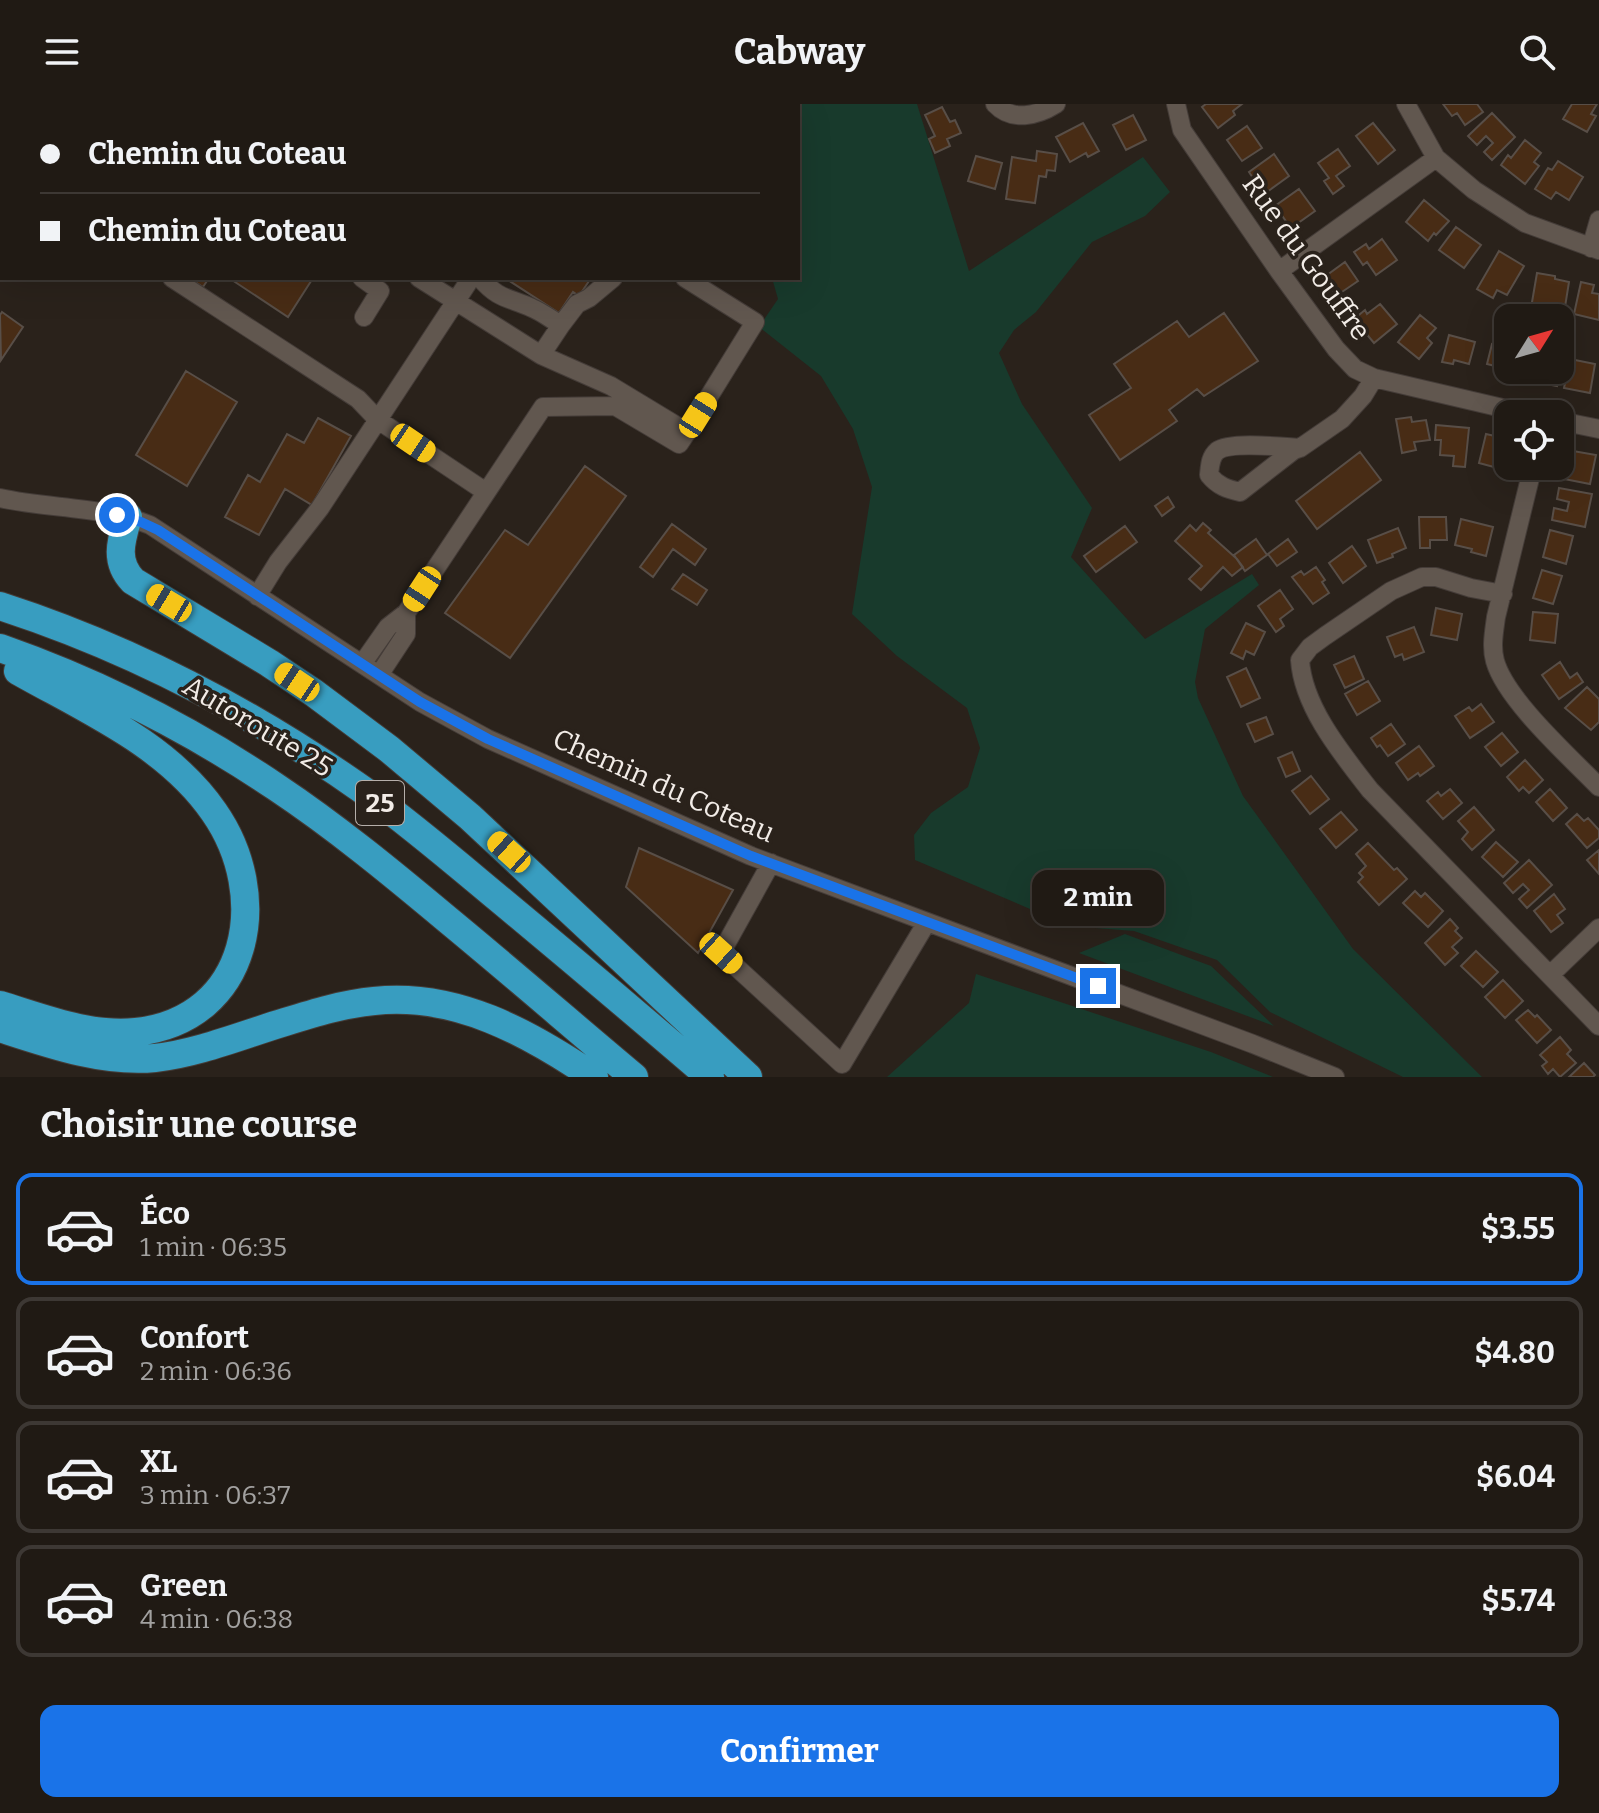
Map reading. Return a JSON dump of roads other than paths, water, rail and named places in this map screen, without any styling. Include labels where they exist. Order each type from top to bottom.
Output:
[{"type":"highway","points":[[128,517],[120,545],[120,559],[133,581],[314,693],[409,765],[509,852],[748,1077]]},
{"type":"highway","name":"Autoroute 25","points":[[0,606],[80,634],[157,668],[249,716],[347,779],[442,851],[710,1077]]},
{"type":"highway","name":"Autoroute 25","points":[[0,648],[80,680],[159,717],[277,788],[411,889],[634,1077]]},
{"type":"highway","points":[[0,661],[120,728],[189,782],[213,810],[229,839],[241,870],[246,904],[244,936],[234,966],[204,1004],[178,1021],[134,1032],[101,1031],[63,1024],[0,1005]]},
{"type":"highway","points":[[0,1028],[83,1052],[119,1058],[155,1058],[195,1050],[332,1008],[374,1001],[417,1001],[461,1009],[501,1023],[548,1046],[594,1077]]},
{"type":"street","points":[[995,104],[1004,112],[1020,116],[1044,111],[1056,104]]},
{"type":"street","name":"Rue du Gouffre","points":[[1176,104],[1182,130],[1279,271],[1336,349],[1355,369],[1374,378],[1494,406]]},
{"type":"street","points":[[1406,104],[1436,158],[1474,190],[1525,223],[1595,249],[1599,220]]},
{"type":"street","points":[[1279,271],[1436,158]]},
{"type":"street","points":[[175,280],[358,399],[378,420],[486,492]]},
{"type":"street","points":[[364,317],[380,291],[365,280]]},
{"type":"street","points":[[422,280],[541,355],[611,386],[687,432]]},
{"type":"street","points":[[257,596],[278,562],[320,508],[470,280]]},
{"type":"street","points":[[482,280],[489,289],[506,299],[532,308],[561,325]]},
{"type":"street","points":[[541,355],[577,304],[611,280]]},
{"type":"street","points":[[362,664],[388,627],[406,613],[543,407],[615,406],[679,444],[755,322],[688,280]]},
{"type":"street","points":[[1300,448],[1342,419],[1363,396],[1374,378]]},
{"type":"street","points":[[1574,424],[1599,429]]},
{"type":"street","points":[[1530,480],[1496,617],[1493,642],[1495,662],[1510,691],[1599,787]]},
{"type":"street","name":"Chemin du Coteau","points":[[0,498],[128,517],[158,530],[435,711],[488,739],[771,863],[1335,1077]]},
{"type":"street","points":[[1503,594],[1436,577],[1422,577],[1409,582],[1310,647],[1300,660],[1301,678],[1336,747],[1370,790],[1599,1026]]},
{"type":"street","points":[[379,675],[406,634],[406,613]]},
{"type":"street","points":[[771,863],[721,953],[842,1064],[927,922]]},
{"type":"street","points":[[1550,975],[1599,928]]}]
